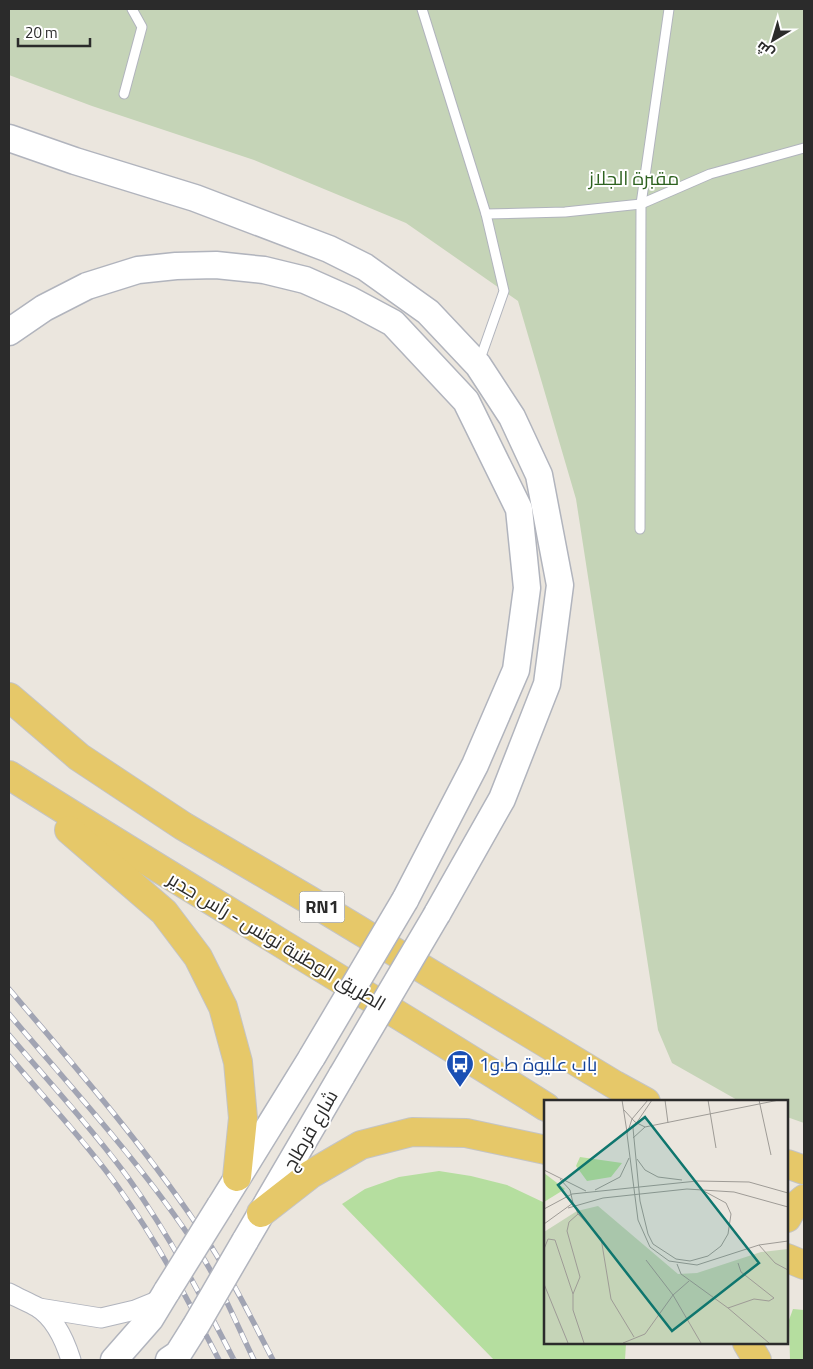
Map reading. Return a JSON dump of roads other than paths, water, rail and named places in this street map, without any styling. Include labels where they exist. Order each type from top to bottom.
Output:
[{"type":"main road","name":"شارع قرطاج","points":[[9,138],[75,161],[195,198],[329,249],[365,267],[428,312],[478,365],[512,417],[539,475],[560,585],[547,684],[502,799],[437,914],[181,1347]]},
{"type":"main road","points":[[9,332],[44,308],[87,286],[138,270],[176,266],[216,265],[264,270],[306,280],[350,300],[393,324],[466,401],[519,509],[527,588],[516,670],[475,765],[405,900],[312,1057],[150,1319],[114,1360]]},
{"type":"main road","name":"RN1","points":[[9,697],[79,756],[183,826],[642,1100]]},
{"type":"main road","name":"الطريق الوطنية تونس - رأس جدير","points":[[9,775],[119,845],[288,946],[544,1106]]},
{"type":"main road","points":[[9,780],[122,874],[164,912],[198,957],[223,1008],[238,1062],[243,1118],[238,1177]]},
{"type":"main road","points":[[261,1213],[311,1174],[361,1145],[412,1132],[466,1133],[544,1150]]},
{"type":"main road","points":[[788,1164],[804,1170]]},
{"type":"main road","points":[[788,1216],[792,1209],[804,1199]]},
{"type":"main road","points":[[788,1258],[804,1265]]},
{"type":"main road","points":[[748,1344],[757,1360]]},
{"type":"main road","points":[[769,1344],[771,1360]]},
{"type":"street","points":[[9,1293],[39,1308],[101,1318],[135,1310],[165,1295]]},
{"type":"street","points":[[39,1308],[64,1338],[72,1360]]},
{"type":"lane","points":[[124,94],[142,27],[132,9]]},
{"type":"lane","points":[[422,9],[486,214],[504,291],[478,365]]},
{"type":"lane","points":[[640,529],[641,204],[669,9]]},
{"type":"lane","points":[[486,214],[565,212],[641,204],[710,174],[804,148]]},
{"type":"railway","points":[[9,989],[112,1112],[185,1207],[225,1269],[273,1360]]},
{"type":"railway","points":[[9,1014],[130,1157],[176,1217],[213,1275],[254,1360]]},
{"type":"railway","points":[[9,1035],[129,1179],[185,1268],[234,1360]]},
{"type":"railway","points":[[9,1056],[92,1153],[132,1207],[172,1271],[219,1360]]},
{"type":"place","name":"باب عليوة ط.و1","points":[[460,1088]]},
{"type":"park label","name":"مقبرة الجلاز","points":[[634,178]]}]
